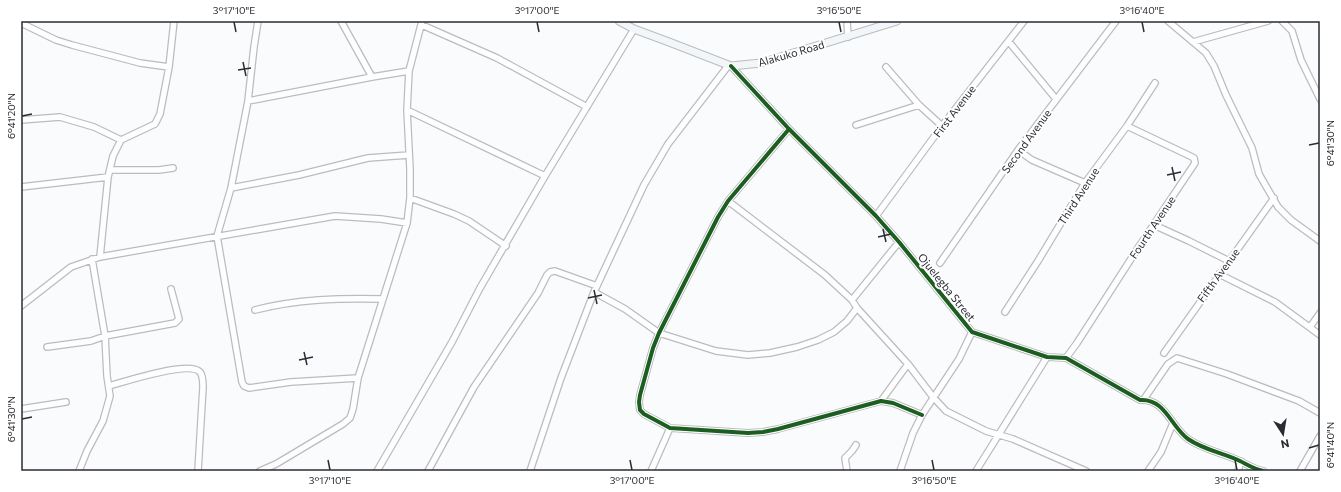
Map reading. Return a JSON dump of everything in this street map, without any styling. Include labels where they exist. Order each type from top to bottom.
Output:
[{"type":"main road","name":"Alakuko Road","points":[[619,21],[634,29],[729,66],[761,63],[897,21]]},
{"type":"street","points":[[100,256],[108,177],[113,156],[120,140],[154,124],[158,119],[163,105],[174,21]]},
{"type":"street","points":[[265,21],[258,22],[248,101],[231,188],[217,236],[238,363],[244,386],[249,388],[291,382],[358,378]]},
{"type":"street","points":[[342,21],[372,77]]},
{"type":"street","points":[[847,21],[848,37]]},
{"type":"street","name":"First Avenue","points":[[876,216],[942,126],[1024,21]]},
{"type":"street","name":"Second Avenue","points":[[940,263],[1018,150],[1116,21]]},
{"type":"street","points":[[1168,21],[1206,53],[1214,66],[1226,95],[1252,148],[1259,174],[1278,207],[1291,220],[1320,241]]},
{"type":"street","points":[[1193,42],[1268,21]]},
{"type":"street","points":[[1282,21],[1292,31],[1302,60],[1320,99]]},
{"type":"street","points":[[21,23],[56,40],[72,45],[140,63],[169,67]]},
{"type":"street","points":[[260,471],[273,468],[343,424],[350,418],[358,378],[407,224],[410,198],[407,110],[409,71],[422,23],[497,58],[587,107]]},
{"type":"street","points":[[377,471],[452,342],[480,288],[506,246],[545,176],[634,29]]},
{"type":"street","points":[[1009,42],[1056,98]]},
{"type":"street","points":[[530,471],[561,378],[594,292],[644,185],[663,152],[729,66]]},
{"type":"street","name":"Ojuelegba Street","points":[[729,66],[789,129],[876,216],[972,332],[1047,357],[1066,358],[1140,400],[1144,399],[1158,404],[1173,423],[1187,438],[1193,442],[1240,461],[1254,469],[1263,471]]},
{"type":"street","points":[[886,67],[919,105],[942,126]]},
{"type":"street","points":[[248,101],[409,71]]},
{"type":"street","name":"Third Avenue","points":[[1005,312],[1085,183],[1127,126],[1155,83]]},
{"type":"street","points":[[856,125],[919,105]]},
{"type":"street","points":[[407,110],[545,176]]},
{"type":"street","points":[[21,120],[60,117],[94,127],[120,140]]},
{"type":"street","name":"Fourth Avenue","points":[[1066,358],[1077,344],[1195,163],[1194,158],[1127,126]]},
{"type":"street","points":[[789,129],[728,201],[718,217],[659,333],[653,348],[639,402],[640,410],[644,414],[670,428],[748,433],[763,432],[880,401],[893,403],[922,415]]},
{"type":"street","points":[[1018,150],[1032,160],[1085,183]]},
{"type":"street","points":[[231,188],[299,175],[368,158],[409,155]]},
{"type":"street","points":[[110,170],[159,170],[173,168]]},
{"type":"street","points":[[21,187],[108,177]]},
{"type":"street","points":[[410,198],[454,214],[468,221],[506,246]]},
{"type":"street","name":"Fifth Avenue","points":[[1164,353],[1274,198]]},
{"type":"street","points":[[728,201],[825,275],[852,300],[857,308],[908,364],[933,398],[946,411],[986,431],[1013,439],[1086,471]]},
{"type":"street","points":[[21,306],[71,267],[100,256],[335,216],[380,219],[407,224]]},
{"type":"street","points":[[1154,226],[1190,240],[1229,260]]},
{"type":"street","points":[[852,300],[899,242]]},
{"type":"street","points":[[79,471],[87,451],[103,421],[110,396],[107,376],[105,336],[92,259]]},
{"type":"street","points":[[428,471],[474,386],[534,298],[547,275],[550,272],[555,271],[597,286]]},
{"type":"street","points":[[1219,274],[1275,302],[1320,335]]},
{"type":"street","points":[[47,347],[91,341],[105,336],[175,323],[179,319],[172,289]]},
{"type":"street","points":[[594,292],[625,309],[659,333],[716,351],[748,354],[770,353],[797,347],[818,340],[834,332],[847,321],[857,308]]},
{"type":"street","points":[[255,310],[307,301],[340,298],[383,299]]},
{"type":"street","points":[[1310,327],[1320,313]]},
{"type":"street","points":[[900,471],[913,433],[922,415],[959,359],[972,332]]},
{"type":"street","points":[[976,471],[1047,357]]},
{"type":"street","points":[[1144,399],[1168,364],[1176,358],[1234,376],[1299,401],[1320,413]]},
{"type":"street","points":[[880,401],[908,364]]},
{"type":"street","points":[[109,386],[153,373],[178,369],[195,370],[200,372],[203,379],[203,387],[198,471]]},
{"type":"street","points":[[21,409],[66,402]]},
{"type":"street","points":[[1148,471],[1160,452],[1173,423]]},
{"type":"street","points":[[651,471],[670,428]]},
{"type":"street","points":[[1300,471],[1320,436]]},
{"type":"street","points":[[847,471],[844,458],[856,445]]},
{"type":"street","points":[[1238,471],[1240,461]]},
{"type":"cycle path","points":[[731,66],[789,129],[876,216],[972,332],[1047,357],[1066,358],[1140,400],[1149,401],[1156,404],[1162,408],[1182,434],[1194,443],[1263,471]]},
{"type":"cycle path","points":[[789,129],[728,201],[718,217],[659,333],[653,348],[640,395],[640,410],[644,414],[670,428],[748,433],[778,429],[881,401],[893,403],[922,415]]}]
